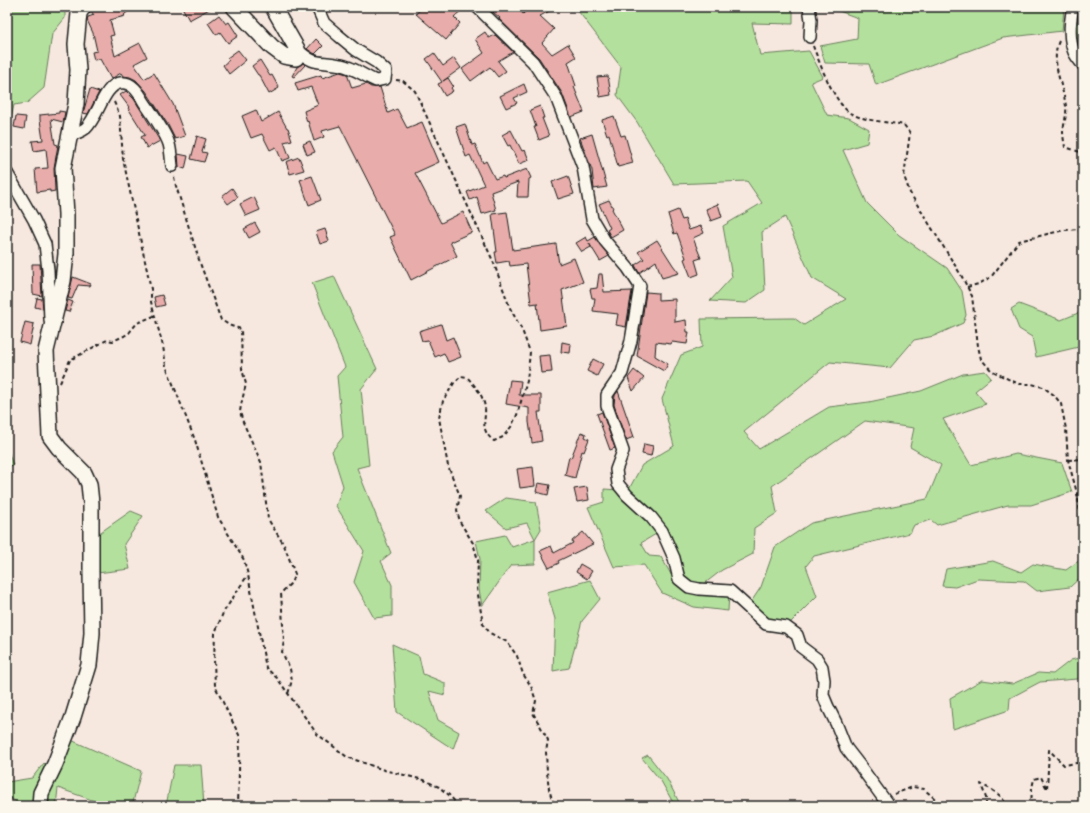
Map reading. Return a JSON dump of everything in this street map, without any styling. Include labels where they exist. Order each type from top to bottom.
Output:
[{"type":"main road","points":[[40,806],[41,793],[55,764],[73,717],[89,665],[92,633],[92,503],[89,484],[84,473],[59,448],[50,436],[46,351],[63,281],[66,254],[64,168],[76,104],[78,70],[76,44],[80,13],[83,7]]},
{"type":"main road","points":[[234,7],[261,36],[284,56],[296,58],[297,49],[273,7]]},
{"type":"street","points":[[297,49],[306,58],[315,62],[341,65],[354,69],[376,81],[385,79],[386,71],[376,62],[356,50],[324,23],[317,7]]},
{"type":"street","points":[[477,7],[532,62],[556,97],[583,167],[592,219],[605,241],[628,268],[640,286],[631,341],[622,373],[607,395],[607,406],[623,451],[616,470],[618,484],[627,495],[651,517],[662,531],[674,558],[679,579],[689,587],[730,591],[766,624],[786,627],[797,635],[801,646],[817,659],[822,667],[824,680],[822,694],[846,748],[890,806]]},
{"type":"street","points":[[809,7],[811,20],[810,37]]},
{"type":"street","points":[[1073,7],[1070,37],[1074,53],[1083,65]]},
{"type":"street","points":[[69,135],[75,134],[86,128],[109,89],[116,84],[126,82],[133,87],[143,101],[169,144],[172,166]]},
{"type":"street","points":[[7,173],[34,220],[45,244],[48,270],[50,330]]},
{"type":"path","points":[[810,37],[840,103],[851,113],[865,118],[904,125],[910,133],[904,176],[910,193],[972,296],[981,359],[991,370],[1019,384],[1032,384],[1043,387],[1054,394],[1061,404],[1066,429],[1068,460],[1077,493],[1083,531]]},
{"type":"path","points":[[1070,37],[1061,38],[1056,48],[1058,75],[1066,107],[1066,118],[1063,131],[1065,147],[1083,153]]},
{"type":"path","points":[[385,79],[403,81],[414,91],[493,261],[510,308],[522,330],[530,352],[527,381],[523,398],[514,421],[503,436],[494,441],[487,436],[484,426],[484,400],[476,387],[467,377],[461,376],[454,383],[443,401],[439,418],[448,466],[460,496],[457,510],[460,522],[472,543],[478,560],[477,589],[483,624],[490,634],[507,642],[517,656],[523,674],[531,686],[536,701],[533,713],[548,740],[546,752],[547,772],[554,806]]},
{"type":"path","points":[[109,89],[120,116],[122,159],[151,289],[151,302],[163,346],[166,366],[195,440],[218,517],[244,560],[266,668],[277,678],[317,734],[347,756],[384,770],[424,780],[438,787],[449,795],[459,806]]},
{"type":"path","points":[[172,166],[176,186],[200,263],[221,320],[231,326],[241,328],[242,368],[246,384],[240,412],[261,462],[268,519],[284,545],[295,574],[291,583],[281,593],[284,641],[282,652],[290,668],[292,680],[288,694]]},
{"type":"path","points":[[967,287],[979,284],[991,277],[1019,241],[1064,230],[1079,229],[1081,248],[1083,249]]},
{"type":"path","points":[[58,386],[70,360],[107,340],[113,341],[124,336],[129,333],[137,323],[154,316]]},
{"type":"path","points":[[1068,460],[1083,460]]},
{"type":"path","points":[[238,806],[240,737],[215,686],[214,653],[215,633],[223,613],[248,575]]},
{"type":"path","points":[[1031,806],[1034,780],[1042,777],[1047,789],[1049,750],[1064,765],[1083,762]]},
{"type":"path","points":[[986,806],[986,798],[980,784],[1004,800],[1006,806]]},
{"type":"path","points":[[883,796],[913,787],[924,789],[943,806]]},
{"type":"green space","points":[[7,7],[65,7],[65,18],[52,34],[44,88],[27,103],[14,105],[7,136]]},
{"type":"green space","points":[[575,7],[793,7],[793,24],[752,23],[760,55],[809,51],[823,77],[811,82],[827,115],[849,118],[869,129],[867,143],[843,150],[867,203],[899,235],[947,268],[962,291],[966,315],[963,323],[934,336],[914,340],[890,368],[830,362],[744,432],[759,449],[829,407],[869,402],[921,391],[963,374],[985,371],[991,378],[975,391],[986,404],[943,419],[971,465],[1016,454],[1062,463],[1072,492],[1031,505],[1008,505],[937,525],[931,520],[914,525],[910,533],[814,556],[806,566],[817,596],[789,624],[766,618],[751,602],[761,587],[775,547],[811,523],[927,499],[941,465],[910,447],[914,428],[865,421],[772,486],[777,513],[754,528],[753,554],[722,570],[704,584],[690,582],[682,576],[675,554],[628,491],[642,465],[674,446],[662,399],[681,355],[702,347],[701,319],[794,318],[804,325],[846,299],[812,278],[785,217],[762,232],[765,290],[746,303],[710,301],[732,277],[723,226],[762,203],[747,181],[674,184],[637,122],[617,95],[621,67]]},
{"type":"green space","points":[[828,7],[1064,7],[1062,31],[1003,38],[876,85],[869,64],[825,63],[820,46],[857,39],[858,18]]},
{"type":"green space","points":[[1072,21],[1083,21],[1083,59],[1077,51]]},
{"type":"green space","points":[[334,276],[377,369],[361,389],[369,465],[357,468],[391,553],[381,561],[392,585],[392,616],[374,618],[354,582],[364,551],[336,506],[343,486],[332,451],[343,437],[337,376],[345,367],[312,283]]},
{"type":"green space","points":[[1019,304],[1061,320],[1083,311],[1083,346],[1036,357],[1032,337],[1019,329],[1011,309]]},
{"type":"green space","points":[[7,448],[13,465],[7,467]]},
{"type":"green space","points":[[604,489],[618,490],[649,521],[656,534],[641,543],[649,556],[661,557],[672,576],[686,587],[729,594],[728,611],[694,607],[662,593],[644,565],[614,567],[588,507],[604,502]]},
{"type":"green space","points":[[506,498],[536,502],[541,529],[535,539],[527,523],[506,528],[486,511]]},
{"type":"green space","points":[[131,511],[143,516],[124,544],[130,569],[97,573],[98,534]]},
{"type":"green space","points":[[505,535],[512,547],[535,539],[535,564],[511,565],[482,606],[479,589],[480,559],[476,541]]},
{"type":"green space","points":[[1083,558],[1083,575],[1070,587],[1037,591],[1024,581],[978,579],[955,587],[942,586],[946,569],[993,561],[1021,572],[1033,564],[1066,570]]},
{"type":"green space","points":[[590,580],[600,599],[582,621],[569,668],[553,671],[555,619],[547,592]]},
{"type":"green space","points":[[392,644],[419,656],[423,674],[445,683],[445,695],[429,691],[438,720],[459,732],[453,749],[397,712]]},
{"type":"green space","points":[[1083,657],[1083,677],[1077,679],[1040,682],[1010,698],[1009,710],[953,729],[950,698],[982,680],[1012,684],[1038,673],[1053,674],[1071,660]]},
{"type":"green space","points":[[71,740],[141,771],[132,806],[109,806],[58,788],[56,806],[46,806],[49,791]]},
{"type":"green space","points":[[648,755],[667,779],[681,806],[675,806],[661,781],[642,758]]},
{"type":"green space","points":[[44,763],[48,767],[35,806],[23,806],[7,796],[7,782],[32,778]]},
{"type":"green space","points":[[174,765],[201,765],[204,806],[166,806]]},
{"type":"building","points":[[92,7],[133,7],[124,15],[125,16],[110,20],[114,35],[110,36],[115,56],[140,43],[147,57],[134,64],[144,79],[154,73],[173,104],[185,136],[175,139],[168,125],[146,91],[136,80],[123,76],[121,73],[111,79],[100,59],[94,60],[92,52],[97,51],[93,33],[87,20],[88,17],[94,15],[91,11]]},
{"type":"building","points":[[182,7],[213,7],[189,20]]},
{"type":"building","points":[[422,7],[465,7],[454,17],[460,23],[446,40],[416,14]]},
{"type":"building","points":[[487,7],[516,7],[523,14],[530,7],[557,7],[540,16],[554,29],[542,43],[552,54],[568,44],[576,57],[568,62],[576,86],[574,87],[584,112],[571,117],[562,93],[539,58],[499,19],[500,18]]},
{"type":"building","points":[[219,15],[226,24],[229,22],[238,36],[228,43],[220,32],[216,35],[208,23]]},
{"type":"building","points":[[485,32],[489,38],[495,35],[513,52],[498,61],[506,71],[498,77],[490,67],[471,81],[462,69],[484,53],[475,39]]},
{"type":"building","points":[[316,39],[323,46],[315,54],[307,49]]},
{"type":"building","points":[[238,50],[246,60],[229,74],[223,65],[229,60],[227,58]]},
{"type":"building","points":[[434,53],[443,66],[454,58],[461,68],[443,81],[448,78],[453,86],[451,88],[453,91],[445,96],[438,84],[442,82],[426,59]]},
{"type":"building","points":[[260,60],[270,76],[272,75],[279,88],[269,94],[259,75],[252,66]]},
{"type":"building","points":[[303,63],[305,65],[294,77],[292,76],[297,67]]},
{"type":"building","points":[[340,72],[347,74],[352,88],[366,84],[371,87],[380,87],[388,113],[397,109],[407,128],[422,122],[439,162],[415,173],[441,223],[463,212],[472,232],[450,242],[457,256],[411,280],[390,237],[395,235],[340,126],[322,131],[324,137],[314,141],[308,121],[307,122],[304,111],[318,105],[311,87],[298,91],[295,83],[321,75],[322,78]]},
{"type":"building","points":[[608,76],[611,95],[600,97],[597,77]]},
{"type":"building","points":[[524,84],[527,92],[514,98],[517,103],[506,108],[500,96]]},
{"type":"building","points":[[90,89],[99,92],[88,114],[83,113]]},
{"type":"building","points":[[126,91],[134,99],[160,141],[147,148],[141,137],[145,135],[128,108],[129,107],[120,95]]},
{"type":"building","points":[[540,106],[544,118],[542,118],[549,136],[539,140],[530,110]]},
{"type":"building","points":[[256,110],[261,122],[278,112],[288,128],[292,140],[284,142],[290,158],[282,161],[276,147],[270,150],[262,134],[251,138],[242,116]]},
{"type":"building","points":[[59,111],[65,112],[63,122],[51,119],[55,144],[58,145],[54,168],[55,191],[50,192],[50,190],[37,192],[35,169],[48,168],[46,149],[34,151],[32,141],[43,140],[40,115],[59,113]]},
{"type":"building","points":[[16,116],[26,117],[24,129],[14,127]]},
{"type":"building","points":[[614,116],[621,136],[625,135],[633,163],[618,167],[609,134],[607,135],[602,120]]},
{"type":"building","points":[[465,124],[472,145],[475,144],[483,163],[486,161],[495,179],[503,176],[504,178],[527,169],[531,178],[529,179],[528,197],[517,197],[518,182],[491,192],[496,210],[482,214],[477,197],[470,200],[467,192],[484,185],[470,155],[466,157],[456,127]]},
{"type":"building","points":[[511,130],[522,151],[525,150],[529,160],[519,164],[510,145],[508,146],[502,135]]},
{"type":"building","points":[[592,134],[607,187],[594,189],[592,170],[580,138]]},
{"type":"building","points":[[197,136],[206,139],[202,152],[207,153],[204,162],[191,159]]},
{"type":"building","points":[[310,141],[315,152],[307,155],[303,144]]},
{"type":"building","points":[[178,154],[188,156],[185,169],[179,167]]},
{"type":"building","points":[[299,157],[304,170],[290,174],[286,162]]},
{"type":"building","points":[[312,176],[321,200],[309,205],[300,180]]},
{"type":"building","points":[[568,176],[574,194],[558,199],[552,182]]},
{"type":"building","points":[[232,188],[238,197],[228,204],[222,196]]},
{"type":"building","points":[[254,197],[260,210],[246,216],[240,204]]},
{"type":"building","points":[[609,200],[623,230],[611,237],[607,230],[610,228],[599,204]]},
{"type":"building","points":[[718,204],[722,217],[711,221],[706,209]]},
{"type":"building","points":[[678,210],[682,220],[685,219],[689,230],[701,226],[704,233],[693,238],[701,258],[695,260],[699,274],[691,277],[684,259],[686,258],[677,233],[674,234],[668,214]]},
{"type":"building","points":[[507,212],[513,250],[556,244],[559,264],[574,258],[583,282],[562,290],[567,326],[540,330],[537,303],[531,304],[526,264],[510,266],[509,261],[497,263],[492,214]]},
{"type":"building","points":[[255,223],[260,232],[249,238],[244,229]]},
{"type":"building","points":[[325,229],[329,241],[320,244],[316,232]]},
{"type":"building","points":[[586,237],[588,241],[595,237],[609,256],[600,261],[589,243],[591,247],[582,252],[576,243]]},
{"type":"building","points":[[657,240],[679,273],[662,278],[656,261],[639,273],[635,265],[644,259],[638,252]]},
{"type":"building","points":[[32,264],[40,264],[42,296],[33,294]]},
{"type":"building","points":[[599,274],[602,274],[604,292],[632,291],[626,327],[616,325],[618,314],[593,311],[595,298],[592,298],[590,289],[597,288]]},
{"type":"building","points":[[73,277],[91,284],[90,286],[78,285],[72,299],[68,298]]},
{"type":"building","points":[[646,292],[658,293],[658,300],[675,299],[675,322],[686,320],[687,332],[689,332],[687,344],[656,342],[655,356],[668,364],[664,371],[637,356]]},
{"type":"building","points":[[162,295],[165,305],[156,307],[154,297]]},
{"type":"building","points":[[37,298],[42,299],[43,309],[35,307]]},
{"type":"building","points":[[68,300],[73,302],[69,312],[65,311]]},
{"type":"building","points":[[25,322],[34,324],[30,345],[20,342]]},
{"type":"building","points":[[441,324],[446,340],[453,337],[461,357],[448,362],[444,353],[435,357],[428,340],[422,341],[419,331]]},
{"type":"building","points":[[562,342],[571,344],[570,353],[561,352]]},
{"type":"building","points":[[550,355],[552,372],[541,373],[539,356]]},
{"type":"building","points":[[593,359],[603,364],[597,376],[587,371]]},
{"type":"building","points":[[634,370],[644,378],[633,391],[628,378]]},
{"type":"building","points":[[510,380],[521,381],[519,395],[541,395],[541,412],[538,412],[542,441],[532,443],[529,408],[506,404]]},
{"type":"building","points":[[618,391],[634,437],[626,440],[614,405],[615,395]]},
{"type":"building","points":[[602,412],[615,448],[610,450],[597,414]]},
{"type":"building","points":[[581,432],[586,434],[585,437],[589,439],[584,452],[582,451],[575,478],[565,475],[569,457],[571,458]]},
{"type":"building","points":[[644,444],[653,446],[651,456],[642,454]]},
{"type":"building","points":[[533,467],[535,486],[520,488],[517,469]]},
{"type":"building","points":[[538,483],[550,485],[548,495],[536,492]]},
{"type":"building","points":[[587,487],[589,500],[577,502],[574,489]]},
{"type":"building","points":[[583,532],[593,544],[558,561],[559,563],[549,568],[540,551],[551,546],[554,553],[573,543],[572,541]]},
{"type":"building","points":[[580,564],[592,571],[587,579],[576,572]]}]
